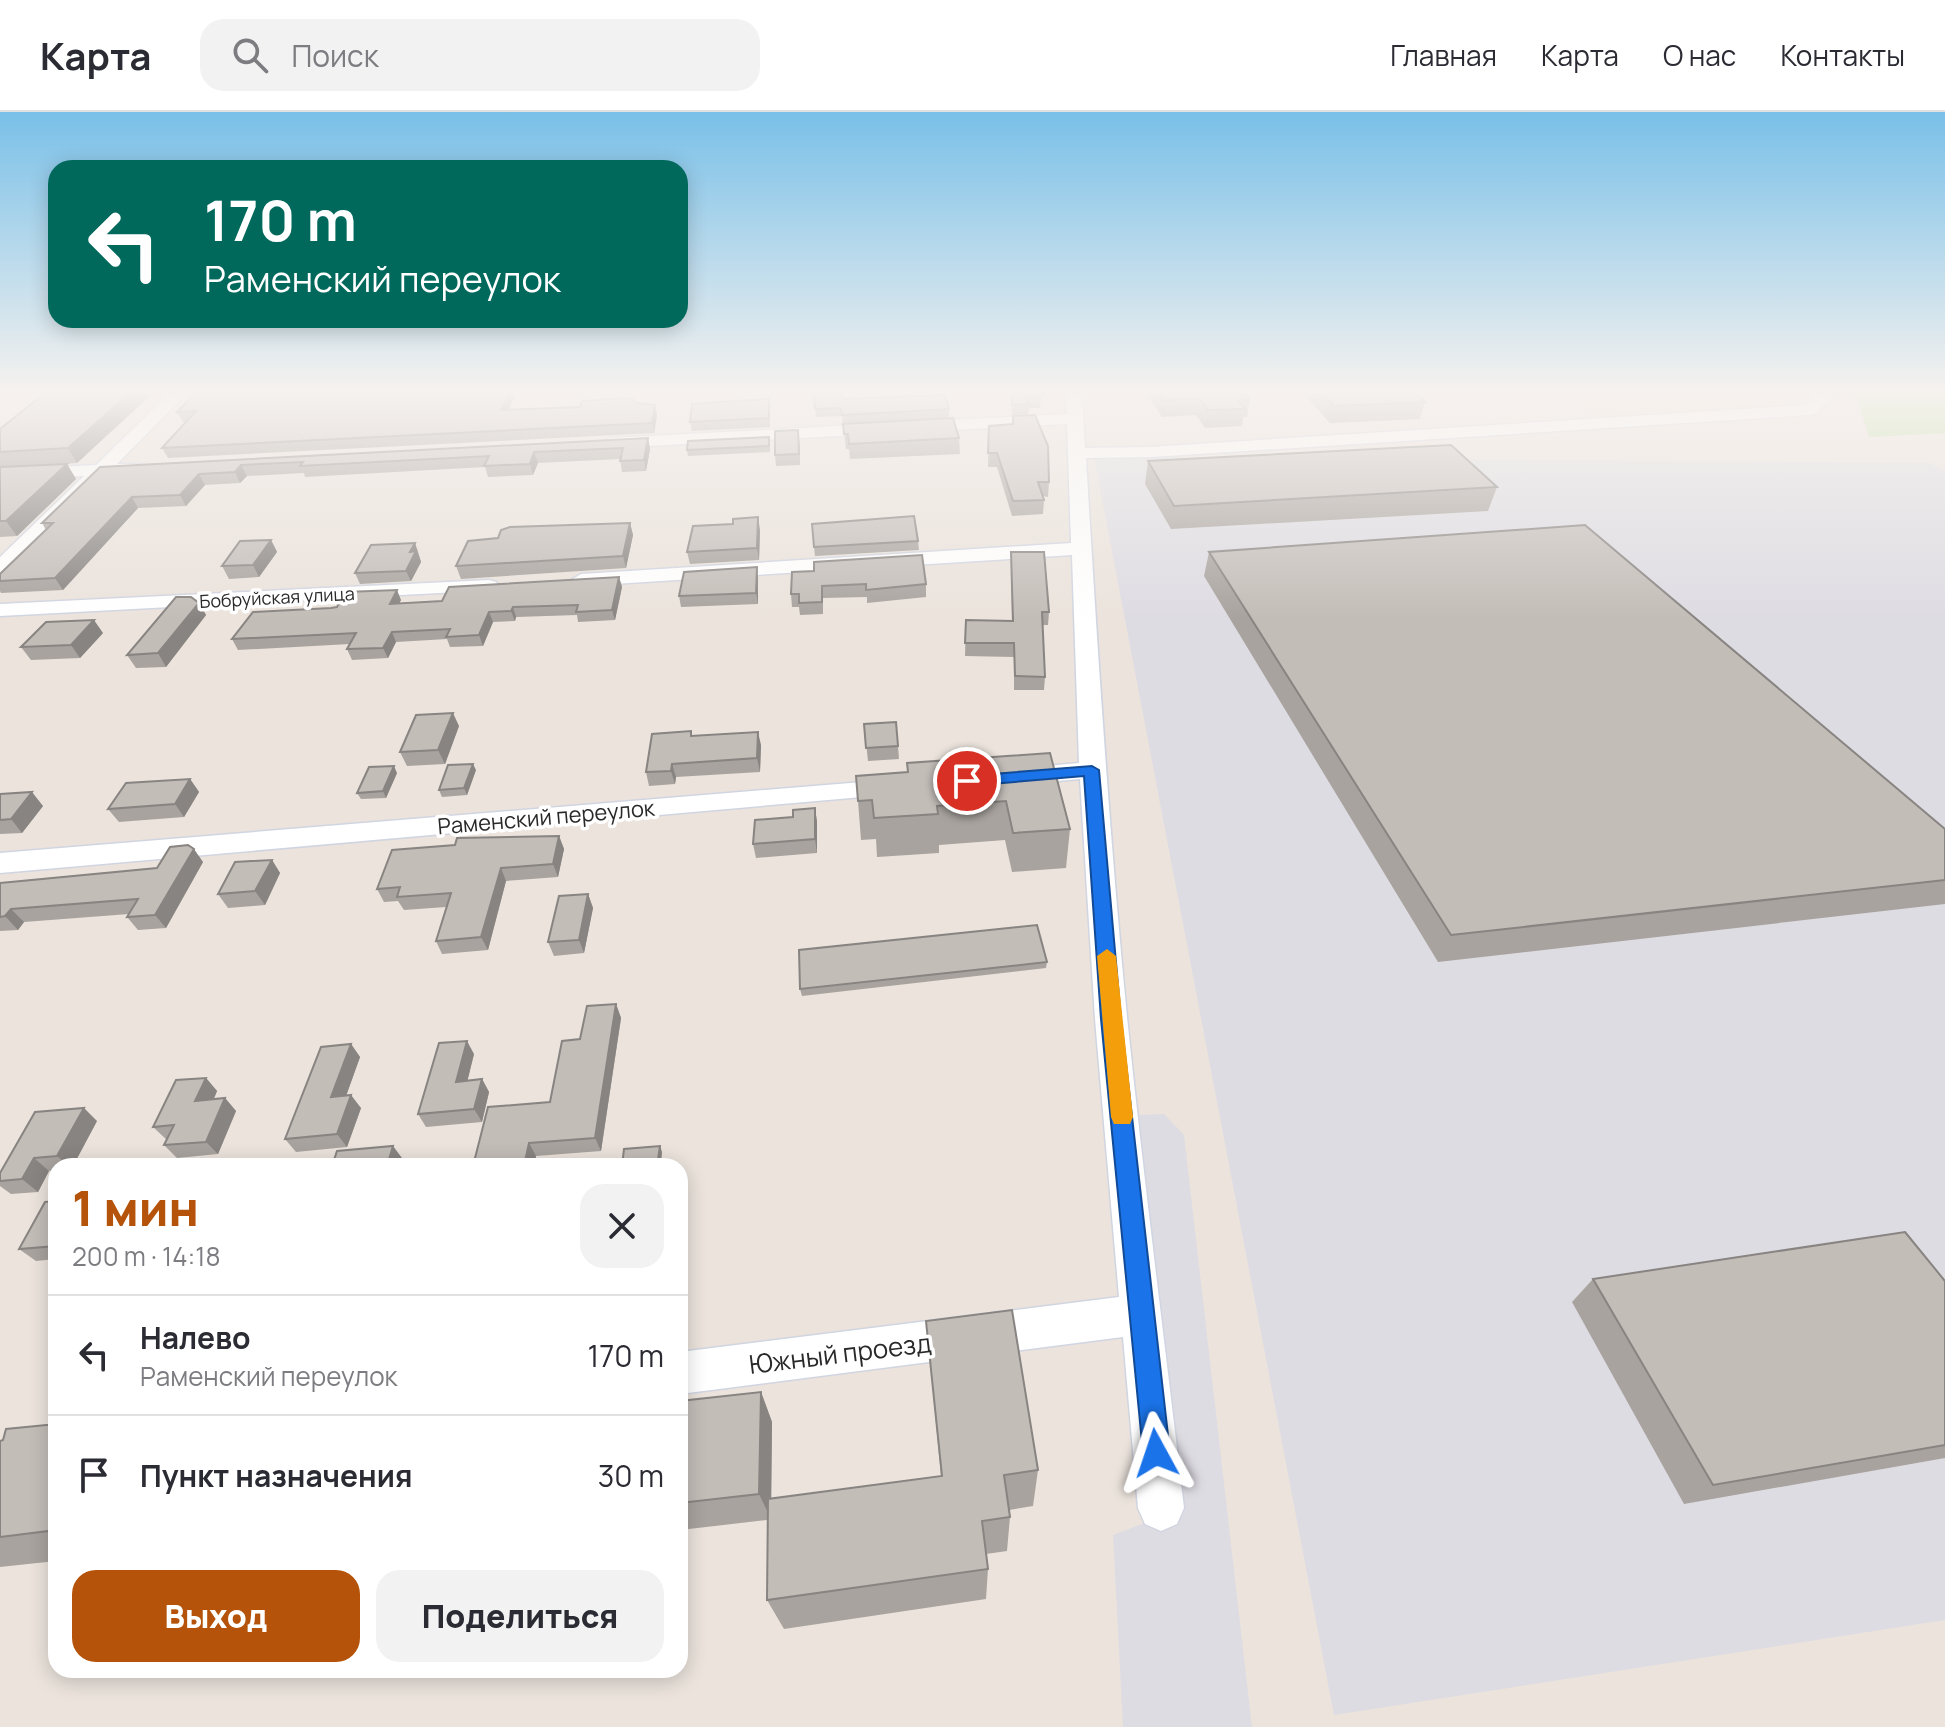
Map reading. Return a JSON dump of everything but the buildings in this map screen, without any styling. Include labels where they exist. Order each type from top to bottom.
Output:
[{"type":"street","points":[[0,475],[129,468]]},
{"type":"street","points":[[1079,468],[1092,770],[1111,1019],[1144,1314],[1161,1508]]},
{"type":"street","points":[[0,568],[103,470]]},
{"type":"street","points":[[555,582],[1082,548]]},
{"type":"street","name":"Бобруйская улица","points":[[0,610],[508,585]]},
{"type":"street","points":[[981,780],[1092,770]]},
{"type":"street","name":"Раменский переулок","points":[[0,863],[918,785]]},
{"type":"street","name":"Южный проезд","points":[[688,1372],[1144,1314]]},
{"type":"shaded area","points":[[1096,468],[1940,468],[1945,471],[1945,1620],[1334,1715]]},
{"type":"shaded area","points":[[1164,1114],[1184,1135],[1252,1727],[1123,1727],[1113,1535],[1168,1514],[1134,1115]]},
{"type":"slow traffic","points":[[1107,956],[1122,1117]]},
{"type":"route","points":[[967,781],[1092,770],[1111,1019],[1156,1453]]}]
